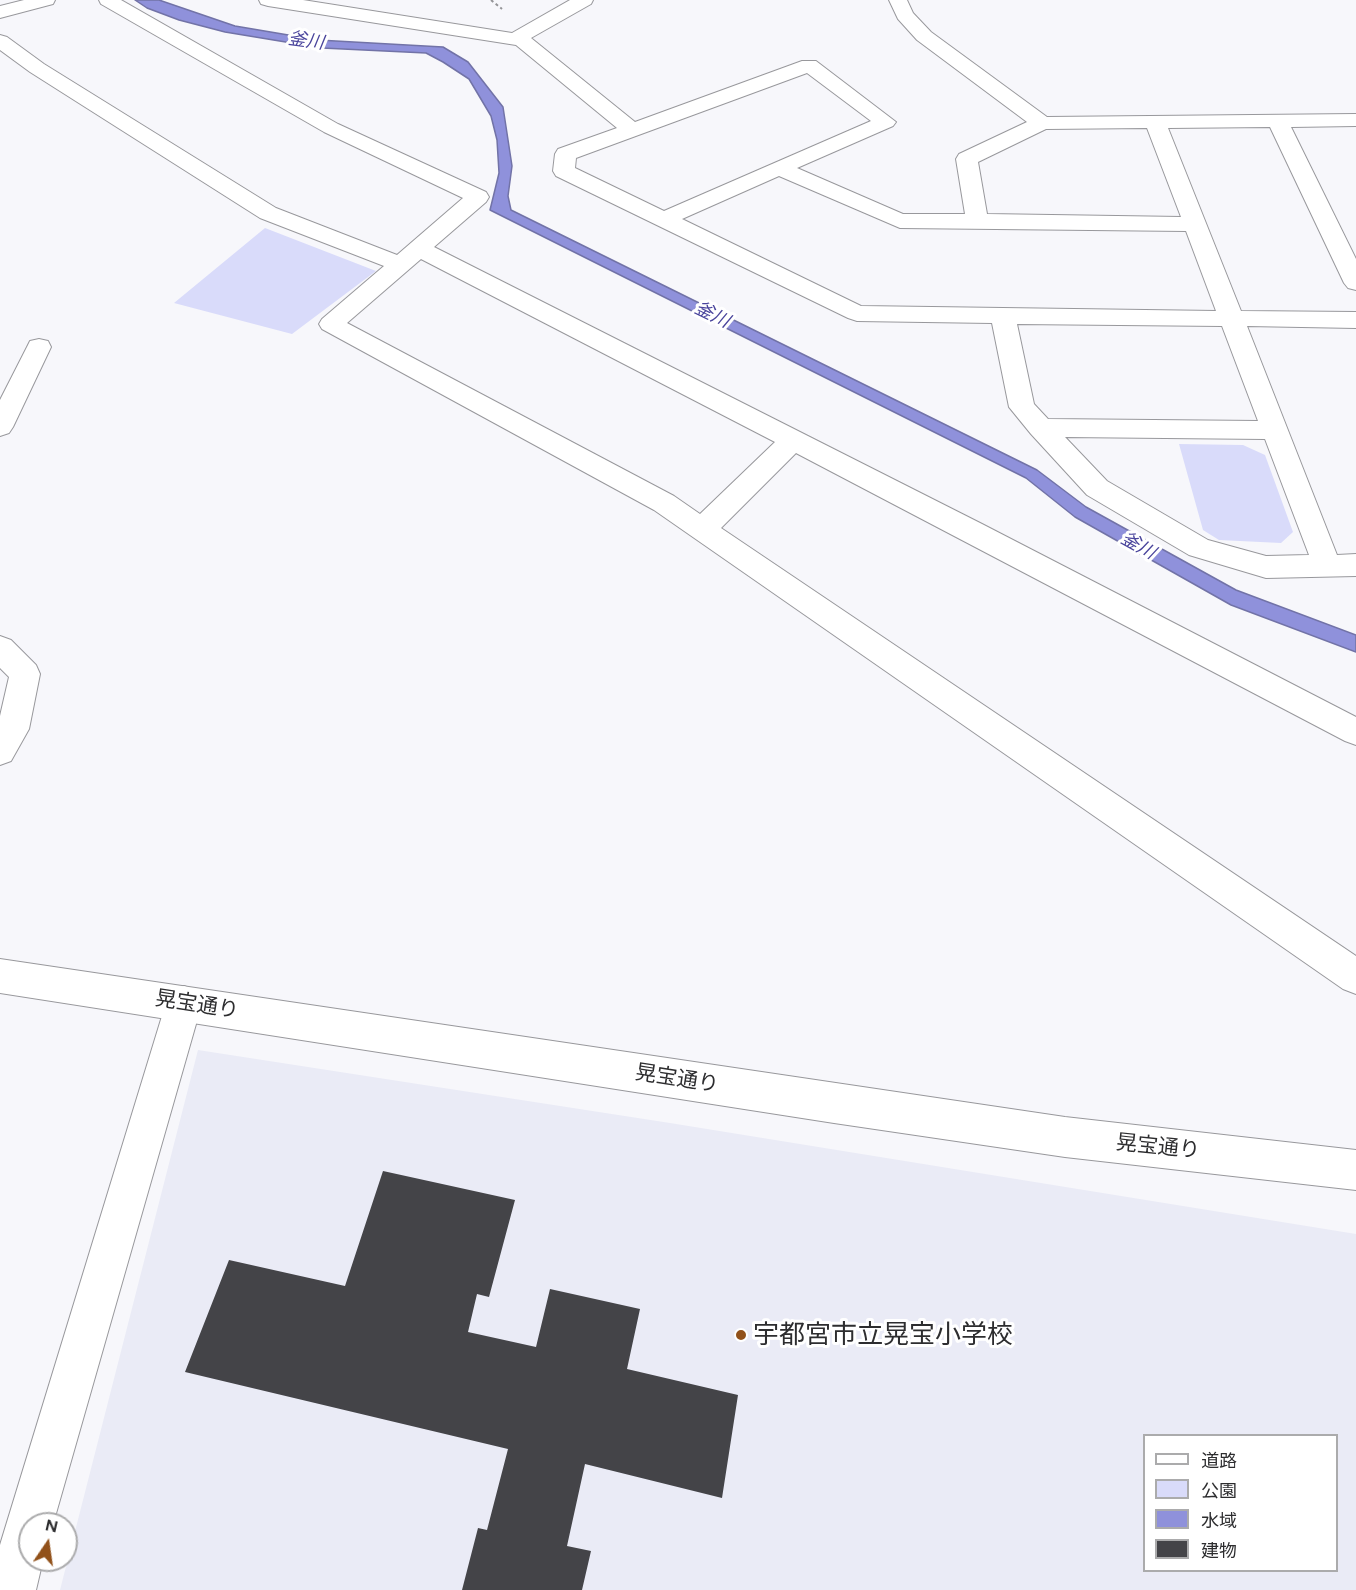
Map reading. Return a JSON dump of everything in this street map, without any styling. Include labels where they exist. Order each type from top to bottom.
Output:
[{"type":"street","points":[[0,12],[46,0]]},
{"type":"street","points":[[108,0],[331,128],[478,197],[331,324],[664,503],[1356,977]]},
{"type":"street","points":[[268,0],[520,40],[632,130]]},
{"type":"street","points":[[520,40],[518,37],[584,0]]},
{"type":"street","points":[[898,0],[905,15],[924,36],[1042,123]]},
{"type":"street","points":[[0,41],[38,68],[267,213],[409,256],[793,440],[1356,732]]},
{"type":"street","points":[[664,219],[886,122],[809,65],[566,154],[564,171],[857,313],[1356,320]]},
{"type":"street","points":[[1277,119],[1356,283]]},
{"type":"street","points":[[977,221],[967,159],[1042,123],[1356,120]]},
{"type":"street","points":[[1155,121],[1327,566]]},
{"type":"street","points":[[779,168],[900,221],[1195,224]]},
{"type":"street","points":[[1003,316],[1022,407],[1097,488],[1199,548],[1266,567],[1356,565]]},
{"type":"street","points":[[0,426],[39,347]]},
{"type":"street","points":[[1040,428],[1275,430]]},
{"type":"street","points":[[702,530],[793,440]]},
{"type":"street","points":[[0,648],[25,674],[13,729],[0,752]]},
{"type":"street","name":"晃宝通り","points":[[0,976],[1065,1137],[1356,1170]]},
{"type":"street","points":[[11,1566],[184,1002]]},
{"type":"shaded area","name":"宇都宮市立晃宝小学校","points":[[198,1050],[670,1123],[1356,1234],[1356,1590],[60,1590],[65,1572],[78,1572],[78,1520]]},
{"type":"green space","points":[[265,228],[376,271],[292,334],[174,303]]},
{"type":"green space","points":[[1179,444],[1243,445],[1265,455],[1293,532],[1281,543],[1219,540],[1203,530]]},
{"type":"water","name":"釜川","points":[[135,0],[159,0],[235,26],[318,40],[443,47],[468,62],[503,107],[512,166],[508,196],[511,210],[1037,470],[1086,507],[1236,590],[1356,635],[1356,652],[1231,605],[1075,517],[1026,478],[490,210],[499,173],[497,140],[491,116],[469,79],[443,62],[426,53],[322,48],[225,32],[179,20],[147,8]]},
{"type":"building","points":[[383,1171],[515,1200],[489,1297],[477,1294],[468,1332],[536,1347],[550,1289],[640,1309],[627,1369],[738,1395],[722,1498],[585,1464],[567,1546],[591,1551],[582,1590],[462,1590],[478,1528],[487,1530],[508,1449],[185,1372],[229,1260],[345,1286]]},
{"type":"place","name":"宇都宮市立晃宝小学校","points":[[741,1335]]}]
